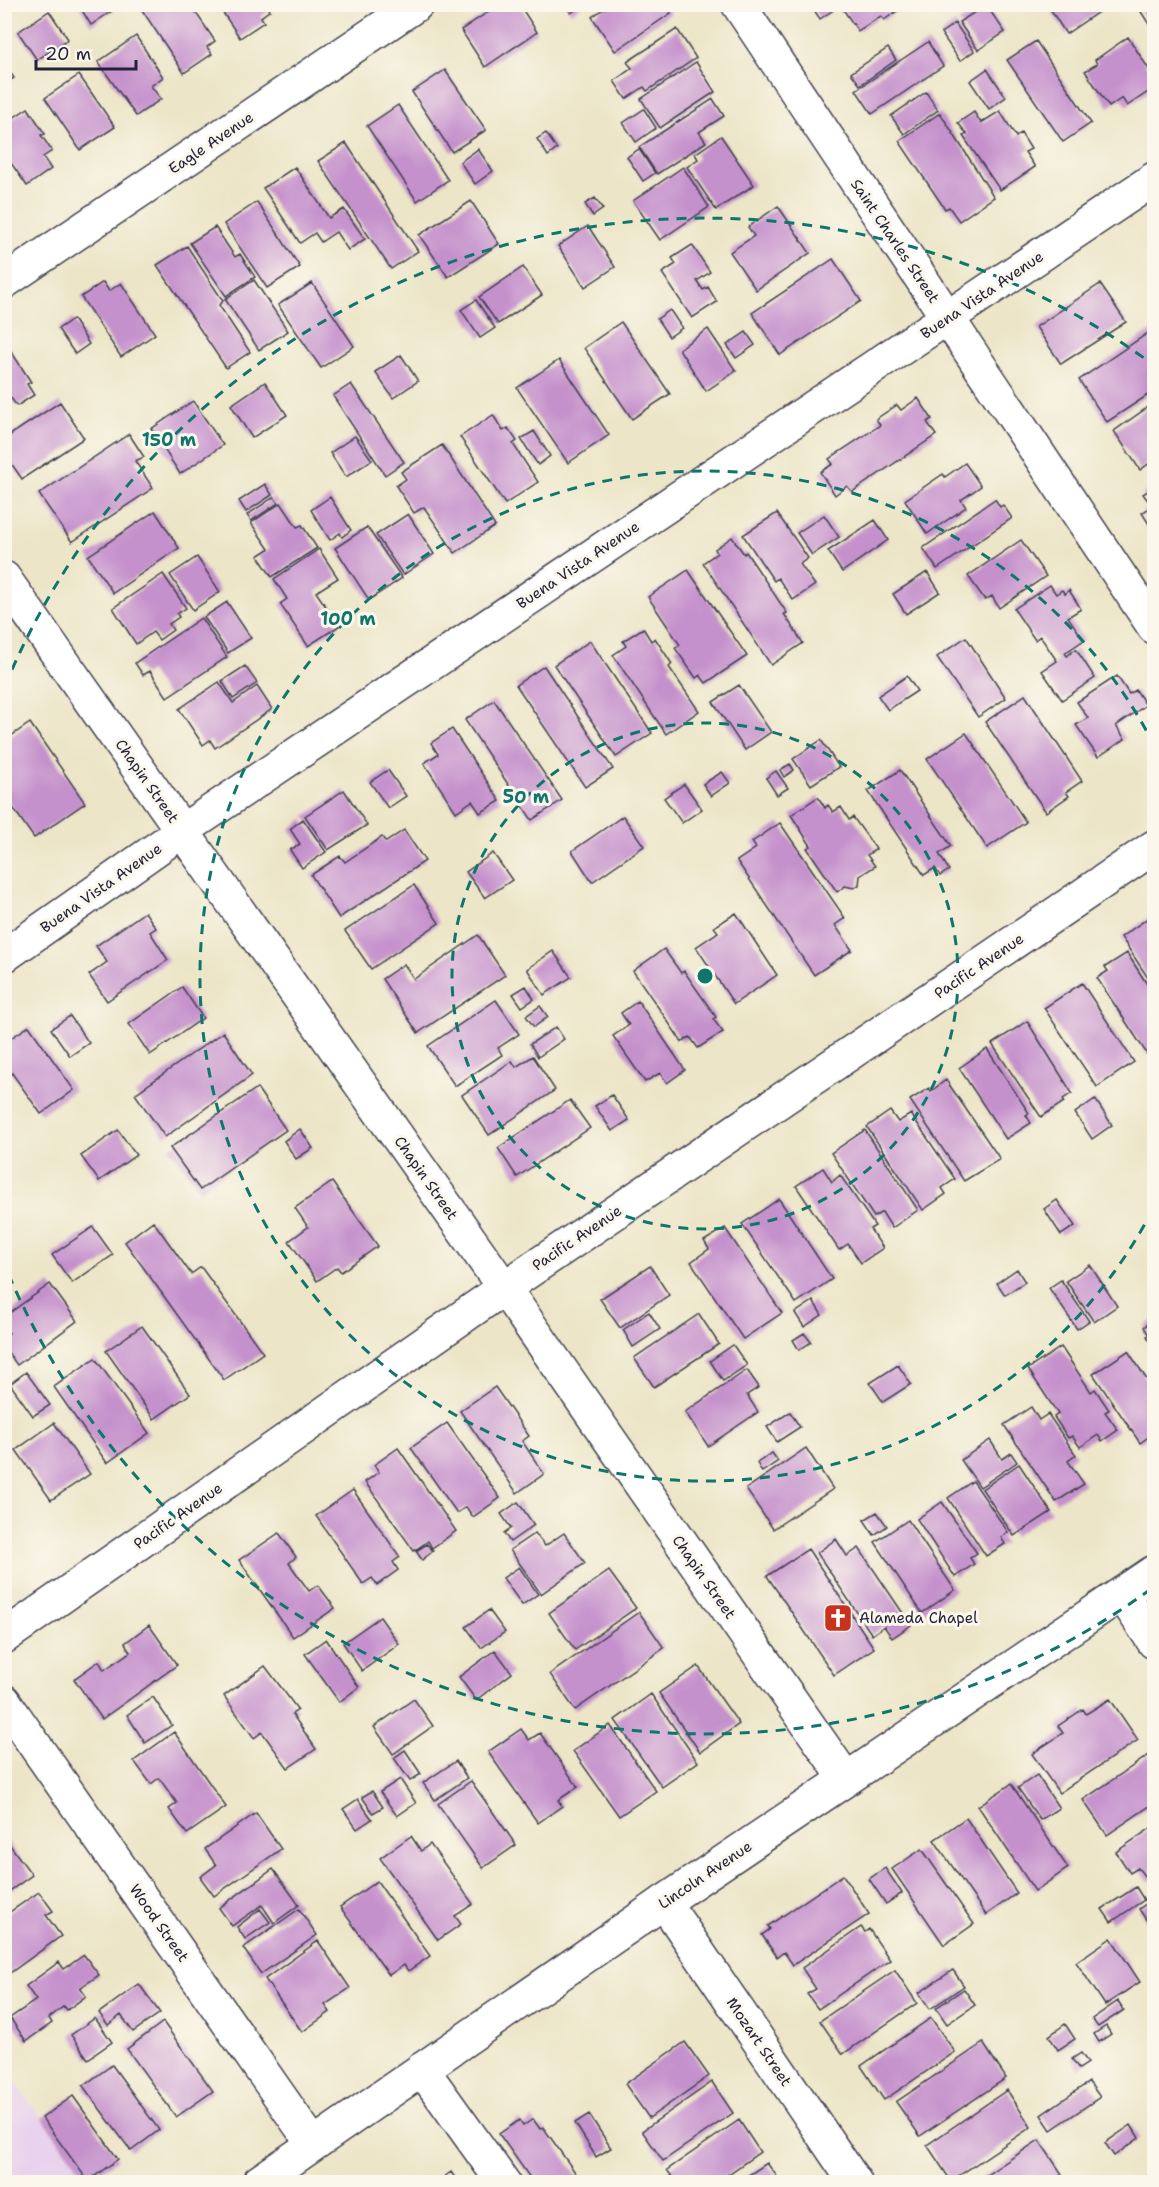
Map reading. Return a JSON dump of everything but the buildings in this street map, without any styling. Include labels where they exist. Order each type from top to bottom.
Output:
[{"type":"street","name":"Eagle Avenue","points":[[4,282],[417,4]]},
{"type":"street","name":"Saint Charles Street","points":[[738,4],[946,318],[1155,627]]},
{"type":"street","name":"Buena Vista Avenue","points":[[4,956],[182,831],[1155,179]]},
{"type":"street","name":"Chapin Street","points":[[4,578],[504,1288],[846,1779]]},
{"type":"street","name":"Pacific Avenue","points":[[4,1637],[504,1288],[1155,847]]},
{"type":"street","name":"Lincoln Avenue","points":[[259,2182],[664,1902],[1155,1572]]},
{"type":"street","points":[[1122,1594],[1155,1642]]},
{"type":"street","name":"Wood Street","points":[[4,1701],[313,2144]]},
{"type":"street","name":"Mozart Street","points":[[664,1902],[855,2182]]},
{"type":"street","points":[[422,2069],[503,2182]]},
{"type":"shaded area","points":[[10,2075],[88,2182],[5,2182],[5,2079]]},
{"type":"place","name":"Alameda Chapel","points":[[838,1618]]}]
